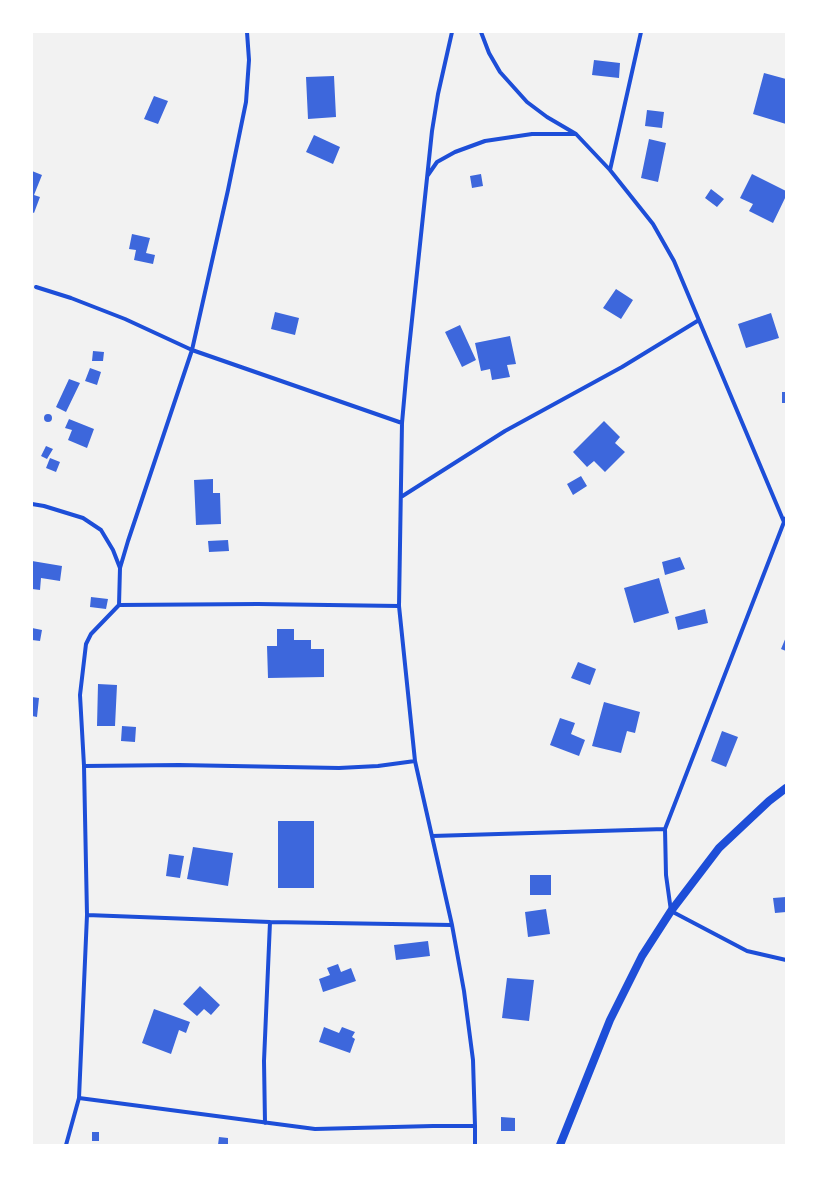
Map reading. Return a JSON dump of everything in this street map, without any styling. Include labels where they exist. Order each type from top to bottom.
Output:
[{"type":"main road","points":[[560,1145],[610,1020],[642,956],[672,911],[719,848],[769,801],[786,788]]},
{"type":"street","points":[[66,1145],[79,1098],[87,914],[84,766],[80,695],[86,644],[90,634],[119,604],[120,568],[192,350],[246,102],[249,60],[247,32]]},
{"type":"street","points":[[452,32],[438,94],[427,175],[402,423],[399,606],[414,761],[452,925],[464,990],[473,1060],[476,1126],[475,1145]]},
{"type":"street","points":[[481,32],[489,53],[500,72],[527,102],[547,117],[576,134],[610,170],[652,224],[674,261],[785,522],[665,829],[666,875],[672,911],[748,951],[786,960]]},
{"type":"street","points":[[610,170],[641,32]]},
{"type":"street","points":[[427,175],[437,162],[455,152],[485,141],[532,134],[576,134]]},
{"type":"street","points":[[36,287],[71,298],[125,319],[192,350],[402,423]]},
{"type":"street","points":[[401,497],[505,432],[622,367],[699,320]]},
{"type":"street","points":[[32,504],[44,506],[83,518],[101,530],[113,550],[120,568]]},
{"type":"street","points":[[119,604],[399,606]]},
{"type":"street","points":[[84,766],[179,765],[339,768],[378,766],[414,761]]},
{"type":"street","points":[[432,836],[665,829]]},
{"type":"street","points":[[87,914],[270,922],[452,925]]},
{"type":"street","points":[[265,1123],[264,1061],[270,922]]},
{"type":"street","points":[[79,1098],[315,1129],[476,1126]]},
{"type":"building","points":[[594,60],[620,63],[619,78],[592,75]]},
{"type":"building","points":[[764,73],[786,79],[786,124],[753,114]]},
{"type":"building","points":[[334,76],[336,117],[308,119],[306,77]]},
{"type":"building","points":[[154,96],[168,101],[158,124],[144,119]]},
{"type":"building","points":[[647,110],[664,112],[662,128],[645,126]]},
{"type":"building","points":[[314,135],[340,147],[333,164],[306,152]]},
{"type":"building","points":[[649,139],[666,143],[658,182],[641,178]]},
{"type":"building","points":[[32,171],[42,175],[34,195],[40,197],[34,213],[32,212]]},
{"type":"building","points":[[481,174],[483,186],[472,188],[470,176]]},
{"type":"building","points":[[752,174],[786,191],[786,196],[773,223],[749,211],[753,204],[740,198]]},
{"type":"building","points":[[711,189],[724,199],[717,207],[705,198]]},
{"type":"building","points":[[132,234],[150,238],[146,253],[155,255],[153,264],[134,260],[136,250],[129,249]]},
{"type":"building","points":[[616,289],[633,300],[621,319],[603,308]]},
{"type":"building","points":[[275,312],[299,318],[295,335],[271,329]]},
{"type":"building","points":[[771,313],[779,338],[746,348],[738,324]]},
{"type":"building","points":[[460,325],[476,360],[462,367],[445,332]]},
{"type":"building","points":[[510,336],[516,364],[507,365],[510,377],[492,380],[490,369],[481,371],[475,343]]},
{"type":"building","points":[[93,351],[104,352],[103,361],[92,361]]},
{"type":"building","points":[[90,368],[101,372],[97,385],[85,381]]},
{"type":"building","points":[[69,379],[80,383],[66,412],[56,407]]},
{"type":"building","points":[[782,392],[786,392],[786,403],[782,403]]},
{"type":"building","points":[[48,414],[51,415],[51,421],[48,422],[45,421],[44,418],[45,415]]},
{"type":"building","points":[[69,419],[94,429],[87,448],[68,440],[72,430],[65,428]]},
{"type":"building","points":[[604,421],[620,437],[615,443],[625,452],[605,472],[594,461],[587,467],[573,452]]},
{"type":"building","points":[[46,446],[53,449],[47,459],[41,456]]},
{"type":"building","points":[[50,458],[60,462],[56,472],[46,468]]},
{"type":"building","points":[[581,476],[587,486],[573,495],[567,484]]},
{"type":"building","points":[[213,479],[213,493],[220,493],[221,524],[196,525],[194,480]]},
{"type":"building","points":[[228,540],[229,551],[209,552],[208,541]]},
{"type":"building","points":[[680,557],[685,569],[665,575],[662,562]]},
{"type":"building","points":[[32,561],[62,566],[60,581],[41,578],[40,590],[32,589]]},
{"type":"building","points":[[659,578],[669,613],[634,623],[624,588]]},
{"type":"building","points":[[91,597],[108,599],[106,609],[90,607]]},
{"type":"building","points":[[705,609],[708,623],[678,630],[675,617]]},
{"type":"building","points":[[32,628],[42,630],[40,641],[32,640]]},
{"type":"building","points":[[277,629],[294,629],[294,640],[311,640],[311,649],[324,649],[324,677],[268,678],[267,646],[277,646]]},
{"type":"building","points":[[786,637],[786,651],[781,649]]},
{"type":"building","points":[[578,662],[596,669],[590,685],[571,678]]},
{"type":"building","points":[[98,684],[117,685],[115,726],[97,726]]},
{"type":"building","points":[[32,697],[39,698],[37,717],[32,716]]},
{"type":"building","points":[[604,702],[640,712],[635,733],[627,731],[621,753],[592,746]]},
{"type":"building","points":[[560,718],[575,723],[571,734],[585,740],[579,756],[550,745]]},
{"type":"building","points":[[122,726],[136,727],[135,742],[121,741]]},
{"type":"building","points":[[722,731],[738,737],[726,767],[711,761]]},
{"type":"building","points":[[278,821],[314,821],[314,888],[278,888]]},
{"type":"building","points":[[193,847],[233,853],[228,886],[187,879]]},
{"type":"building","points":[[169,854],[184,856],[180,878],[166,876]]},
{"type":"building","points":[[530,875],[551,875],[551,895],[530,895]]},
{"type":"building","points":[[786,897],[786,912],[775,913],[773,898]]},
{"type":"building","points":[[546,909],[550,934],[528,937],[525,912]]},
{"type":"building","points":[[428,941],[430,956],[396,960],[394,945]]},
{"type":"building","points":[[338,964],[341,972],[351,968],[356,981],[323,992],[319,979],[330,975],[327,968]]},
{"type":"building","points":[[507,978],[534,980],[529,1021],[502,1018]]},
{"type":"building","points":[[200,986],[220,1005],[211,1015],[204,1009],[197,1016],[183,1004]]},
{"type":"building","points":[[154,1009],[190,1022],[186,1033],[179,1030],[171,1054],[142,1043]]},
{"type":"building","points":[[324,1027],[339,1033],[342,1027],[355,1032],[352,1037],[355,1039],[350,1053],[319,1042]]},
{"type":"building","points":[[501,1117],[515,1118],[515,1131],[501,1131]]},
{"type":"building","points":[[92,1132],[99,1132],[99,1141],[92,1141]]},
{"type":"building","points":[[219,1137],[228,1138],[228,1145],[218,1145]]}]
